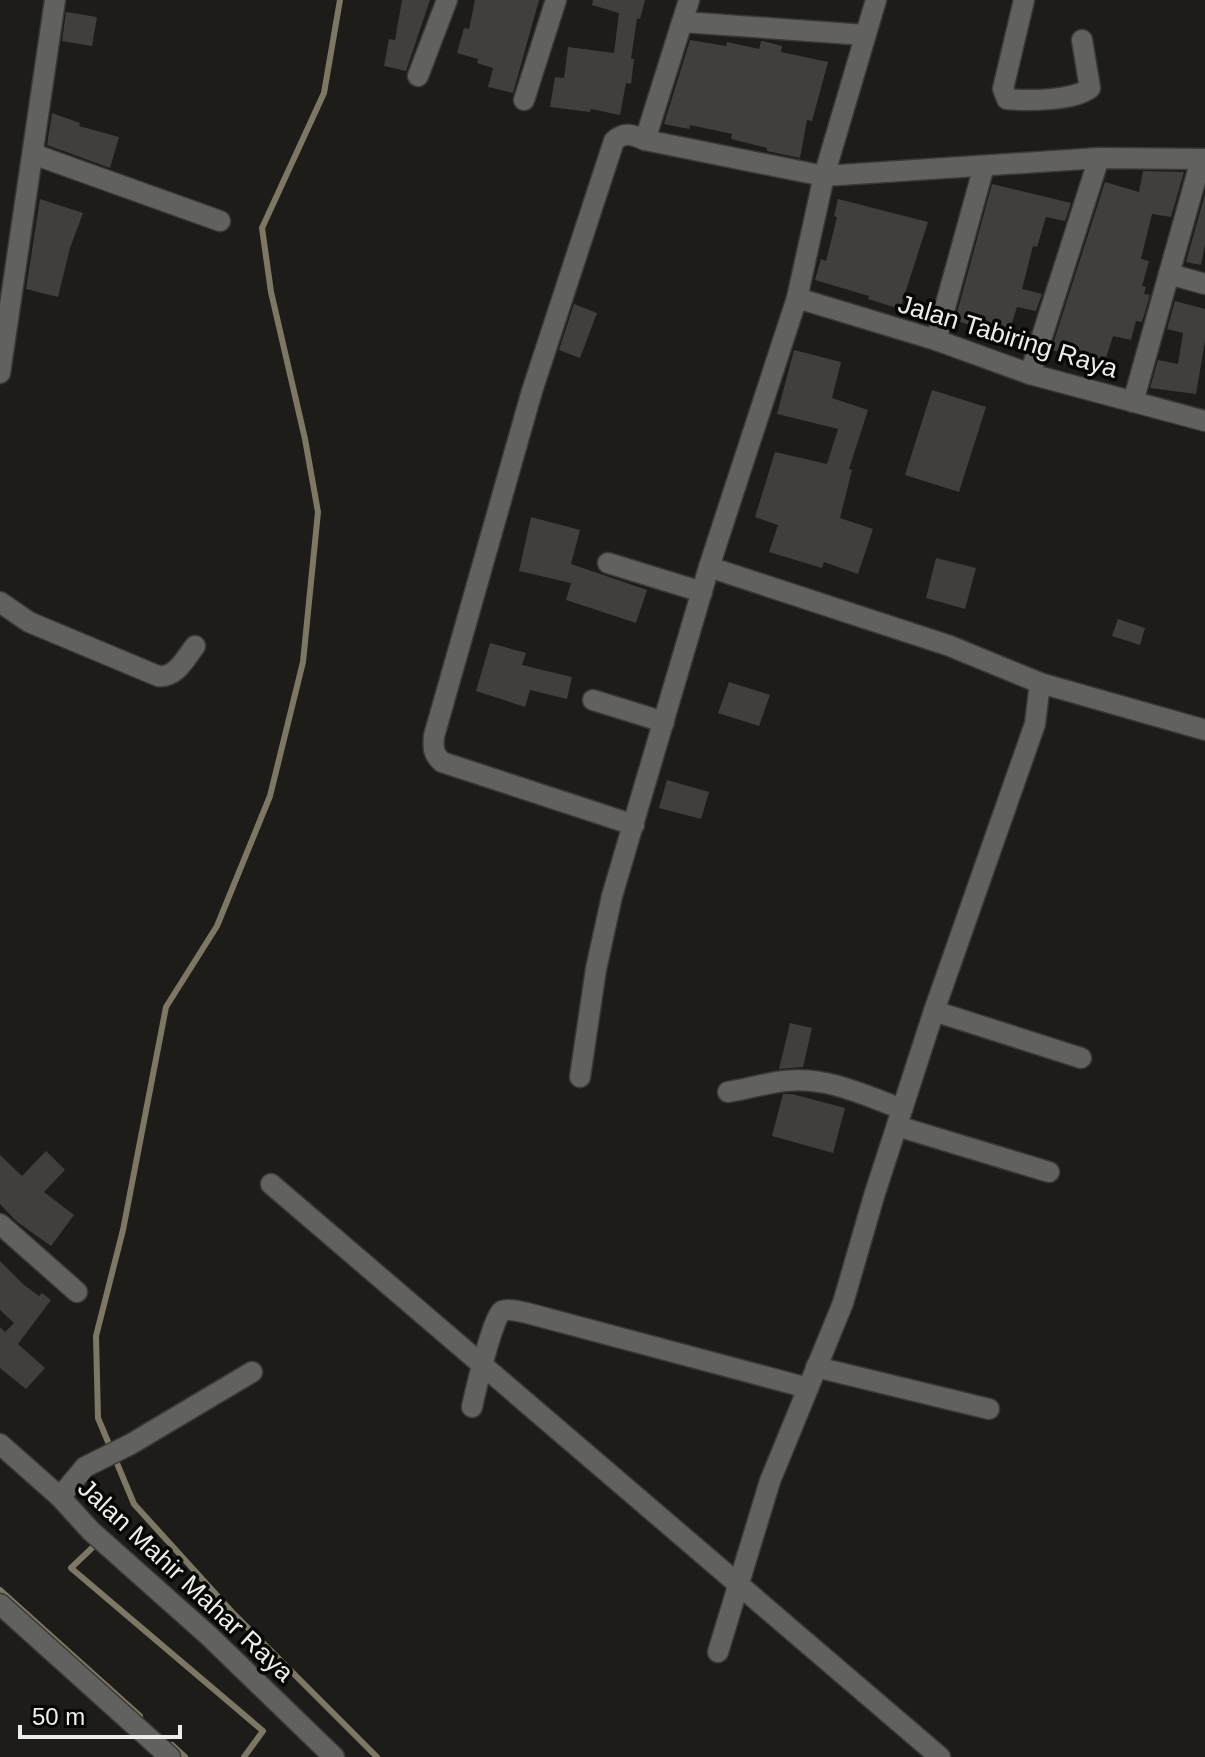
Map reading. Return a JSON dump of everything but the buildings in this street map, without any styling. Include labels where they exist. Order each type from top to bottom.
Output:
[{"type":"street","points":[[0,373],[55,0]]},
{"type":"street","points":[[418,76],[447,0]]},
{"type":"street","points":[[524,100],[556,0]]},
{"type":"street","points":[[645,140],[689,0]]},
{"type":"street","points":[[580,1077],[596,969],[612,896],[709,567],[797,298],[824,176],[876,0]]},
{"type":"street","points":[[1024,0],[1003,89],[1007,99],[1082,94],[1090,88],[1082,40]]},
{"type":"street","points":[[683,22],[865,35]]},
{"type":"street","points":[[634,825],[442,762],[435,757],[433,749],[434,736],[532,391],[614,141],[621,135],[631,134],[645,140],[824,176],[1099,158],[1203,160],[1133,402]]},
{"type":"street","points":[[33,154],[220,221]]},
{"type":"street","points":[[1030,374],[1099,158]]},
{"type":"street","points":[[936,340],[984,166]]},
{"type":"street","points":[[1169,274],[1205,284]]},
{"type":"street","name":"Jalan Tabiring Raya","points":[[797,298],[936,340],[1030,374],[1205,421]]},
{"type":"street","points":[[608,563],[702,592]]},
{"type":"street","points":[[709,567],[950,646],[1040,683],[1205,730]]},
{"type":"street","points":[[0,602],[29,622],[158,676],[167,677],[195,646]]},
{"type":"street","points":[[718,1652],[770,1481],[843,1303],[934,1011],[1035,724],[1040,683]]},
{"type":"street","points":[[593,700],[664,722]]},
{"type":"street","points":[[934,1011],[1081,1058]]},
{"type":"street","points":[[728,1092],[786,1080],[838,1085],[899,1117],[1049,1172]]},
{"type":"street","points":[[271,1184],[940,1757]]},
{"type":"street","points":[[0,1224],[77,1292]]},
{"type":"street","points":[[472,1407],[498,1315],[507,1310],[808,1388]]},
{"type":"street","points":[[816,1367],[989,1409]]},
{"type":"street","points":[[60,1497],[85,1467],[131,1444],[252,1372]]},
{"type":"street","name":"Jalan Mahir Mahar Raya","points":[[0,1444],[60,1497],[91,1531],[209,1636],[334,1757]]},
{"type":"street","points":[[0,1604],[170,1757]]},
{"type":"waterway","points":[[340,0],[324,93],[262,228],[271,292],[305,439],[318,512],[303,662],[270,796],[217,926],[166,1007],[123,1230],[96,1336],[98,1418],[134,1504],[233,1613],[377,1757]]},
{"type":"waterway","points":[[93,1547],[71,1568],[263,1731],[244,1757]]},
{"type":"waterway","points":[[0,1590],[140,1716]]},
{"type":"waterway","points":[[172,1745],[185,1757]]}]
